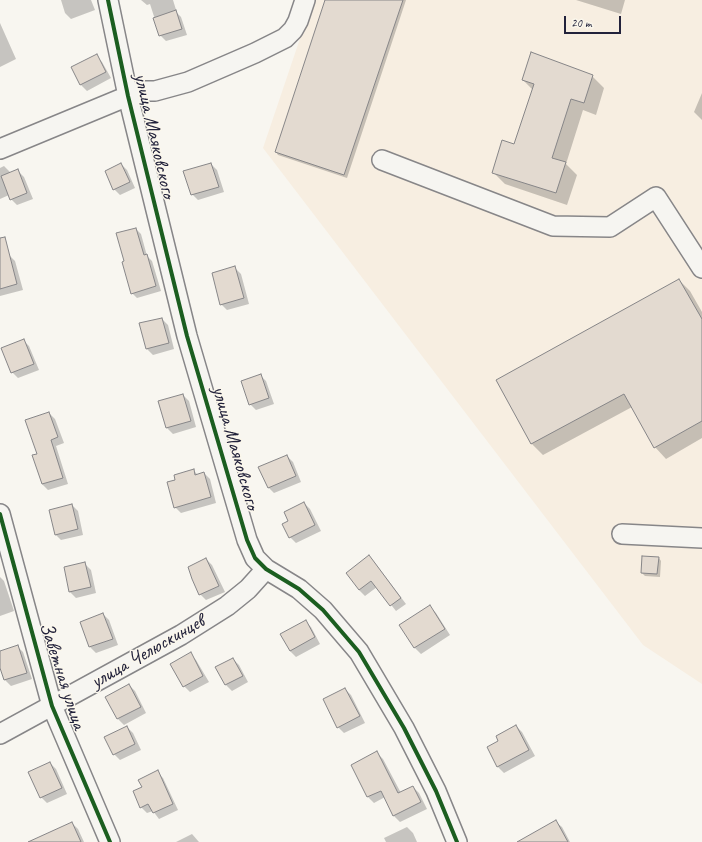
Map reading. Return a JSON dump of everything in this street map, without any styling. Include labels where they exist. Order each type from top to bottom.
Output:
[{"type":"street","name":"улица Маяковского","points":[[108,0],[128,96],[189,343],[247,540],[255,558],[266,569],[299,589],[311,599],[323,610],[359,652],[404,728],[436,791],[457,842]]},
{"type":"street","points":[[0,149],[128,96],[144,90],[155,91],[188,82],[255,53],[285,38],[293,30],[298,22],[305,0]]},
{"type":"street","points":[[382,160],[553,226],[610,227],[656,197],[702,268]]},
{"type":"street","name":"Заветная улица","points":[[0,514],[52,706],[110,842]]},
{"type":"street","points":[[622,534],[702,538]]},
{"type":"street","name":"улица Челюскинцев","points":[[0,734],[181,635],[227,606],[248,588],[266,569]]},
{"type":"shaded area","points":[[313,0],[702,0],[702,684],[643,645],[263,148]]},
{"type":"building","points":[[325,0],[403,0],[344,175],[275,152]]},
{"type":"building","points":[[176,10],[182,29],[159,36],[153,18]]},
{"type":"building","points":[[531,52],[593,75],[584,103],[571,99],[552,158],[566,162],[556,193],[492,173],[502,140],[514,144],[534,84],[522,80]]},
{"type":"building","points":[[97,54],[106,72],[80,85],[71,67]]},
{"type":"building","points":[[121,163],[130,182],[113,190],[105,171]]},
{"type":"building","points":[[211,163],[219,187],[191,195],[183,171]]},
{"type":"building","points":[[18,169],[27,193],[10,200],[1,176]]},
{"type":"building","points":[[136,228],[144,255],[147,254],[156,286],[131,294],[116,233]]},
{"type":"building","points":[[5,237],[17,284],[0,289],[0,238]]},
{"type":"building","points":[[235,266],[244,298],[220,305],[212,273]]},
{"type":"building","points":[[679,279],[702,319],[702,421],[654,448],[624,394],[531,444],[496,380]]},
{"type":"building","points":[[162,318],[169,343],[146,349],[139,323]]},
{"type":"building","points":[[24,339],[34,364],[11,373],[1,348]]},
{"type":"building","points":[[261,374],[269,398],[249,405],[241,381]]},
{"type":"building","points":[[183,394],[191,421],[166,428],[158,401]]},
{"type":"building","points":[[49,412],[58,437],[51,440],[63,478],[42,484],[32,455],[37,454],[25,420]]},
{"type":"building","points":[[287,455],[296,476],[268,488],[258,467]]},
{"type":"building","points":[[194,469],[195,475],[204,472],[211,497],[174,508],[167,482],[175,480],[174,475]]},
{"type":"building","points":[[304,502],[315,525],[289,538],[282,524],[288,521],[284,512]]},
{"type":"building","points":[[72,504],[78,529],[55,535],[49,510]]},
{"type":"building","points":[[369,555],[401,598],[390,606],[371,581],[359,590],[346,573]]},
{"type":"building","points":[[642,556],[659,557],[657,574],[641,573]]},
{"type":"building","points":[[206,558],[219,586],[199,595],[188,567]]},
{"type":"building","points":[[85,562],[91,587],[69,592],[64,567]]},
{"type":"building","points":[[430,605],[445,629],[414,648],[399,625]]},
{"type":"building","points":[[103,613],[113,639],[89,647],[80,622]]},
{"type":"building","points":[[306,620],[315,637],[290,651],[280,634]]},
{"type":"building","points":[[18,645],[27,673],[4,680],[0,668],[0,651]]},
{"type":"building","points":[[191,652],[203,676],[183,687],[170,664]]},
{"type":"building","points":[[233,658],[243,676],[225,685],[215,667]]},
{"type":"building","points":[[129,684],[141,707],[117,719],[105,697]]},
{"type":"building","points":[[345,688],[360,716],[337,728],[323,699]]},
{"type":"building","points":[[516,725],[529,750],[497,767],[487,747],[498,741],[496,736]]},
{"type":"building","points":[[127,726],[135,744],[113,755],[104,737]]},
{"type":"building","points":[[377,751],[398,793],[413,786],[421,802],[393,816],[381,791],[367,797],[351,765]]},
{"type":"building","points":[[50,762],[62,788],[40,798],[28,772]]},
{"type":"building","points":[[158,770],[173,804],[153,813],[148,804],[140,808],[133,791],[142,787],[138,780]]},
{"type":"building","points":[[556,820],[568,842],[517,842]]},
{"type":"building","points":[[72,822],[81,842],[28,842]]},
{"type":"cycle path","points":[[108,0],[128,96],[187,336],[247,540],[255,558],[266,569],[299,589],[323,610],[359,652],[404,728],[436,791],[457,842]]},
{"type":"cycle path","points":[[0,514],[52,706],[110,842]]}]
